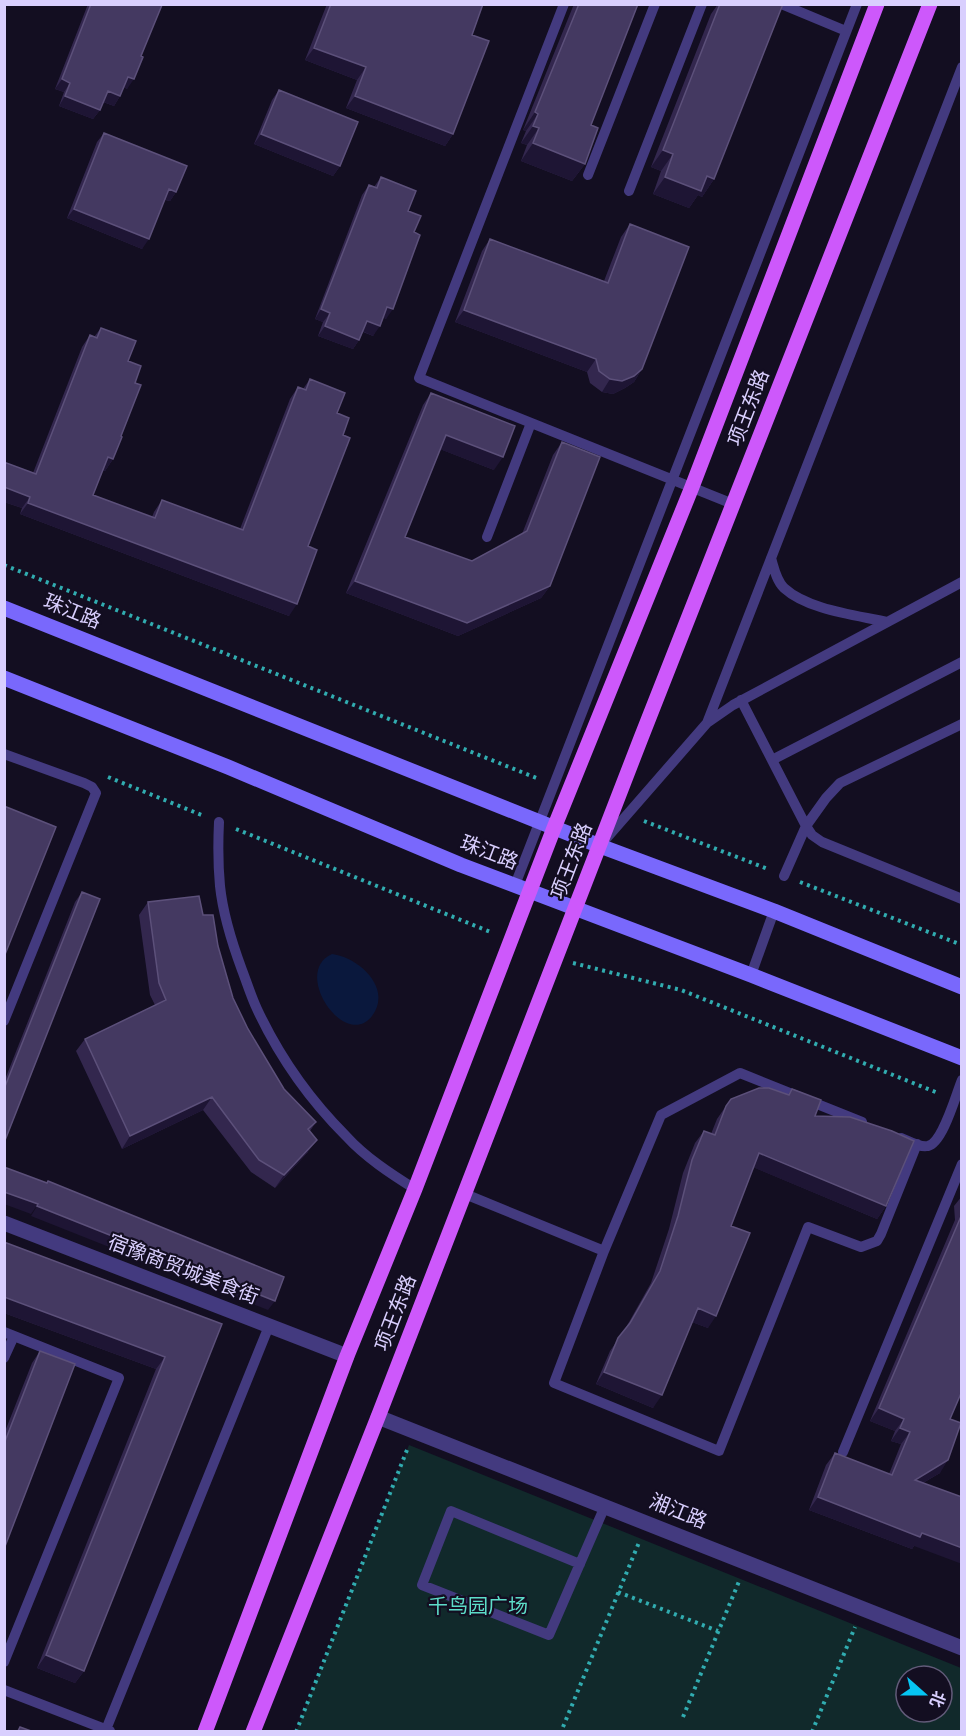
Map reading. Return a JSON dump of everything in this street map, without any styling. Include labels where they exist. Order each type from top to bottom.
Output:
[{"type":"main road","name":"项王东路","points":[[205,1731],[347,1356],[415,1190],[512,940],[530,891],[547,825],[692,487],[877,4]]},
{"type":"main road","name":"项王东路","points":[[253,1731],[930,4]]},
{"type":"street","name":"珠江路","points":[[4,608],[600,846],[774,911],[962,987]]},
{"type":"street","name":"珠江路","points":[[4,678],[228,767],[461,865],[962,1058]]},
{"type":"street","name":"宿豫商贸城美食街","points":[[4,1223],[347,1356]]},
{"type":"street","name":"湘江路","points":[[378,1417],[962,1648]]},
{"type":"lane","points":[[564,4],[419,378],[733,504]]},
{"type":"lane","points":[[588,175],[655,4]]},
{"type":"lane","points":[[629,191],[702,4]]},
{"type":"lane","points":[[781,4],[846,31]]},
{"type":"lane","points":[[515,885],[547,825],[554,785],[857,4]]},
{"type":"lane","points":[[707,723],[962,67]]},
{"type":"lane","points":[[487,537],[531,423]]},
{"type":"lane","points":[[771,558],[776,575],[784,587],[801,599],[830,609],[887,622]]},
{"type":"lane","points":[[600,846],[707,723],[741,700],[962,582]]},
{"type":"lane","points":[[772,760],[962,662]]},
{"type":"lane","points":[[741,700],[812,835],[822,842],[962,899]]},
{"type":"lane","points":[[784,876],[806,826],[840,783],[962,724]]},
{"type":"lane","points":[[4,754],[84,783],[92,787],[96,794],[4,1021]]},
{"type":"lane","points":[[219,822],[220,886],[228,930],[256,1006],[271,1036],[284,1060],[347,1138],[390,1174],[415,1190]]},
{"type":"lane","points":[[751,975],[774,911]]},
{"type":"lane","points":[[873,1126],[740,1073],[661,1115],[604,1251],[554,1383],[719,1451],[808,1227],[861,1247],[877,1241],[917,1144]]},
{"type":"lane","points":[[895,1135],[922,1146],[930,1146],[939,1139],[962,1080]]},
{"type":"lane","points":[[843,1452],[956,1190],[962,1164]]},
{"type":"lane","points":[[465,1194],[604,1251]]},
{"type":"lane","points":[[4,1690],[107,1731],[268,1326]]},
{"type":"lane","points":[[4,1358],[9,1334],[119,1377],[4,1662]]},
{"type":"lane","points":[[580,1564],[451,1511],[422,1585],[549,1635],[580,1564],[605,1506]]},
{"type":"path","points":[[4,565],[554,785]]},
{"type":"path","points":[[101,774],[512,940]]},
{"type":"path","points":[[628,815],[962,945]]},
{"type":"path","points":[[556,959],[681,990],[955,1099]]},
{"type":"path","points":[[563,1727],[647,1522]]},
{"type":"path","points":[[683,1717],[747,1562]]},
{"type":"path","points":[[618,1592],[718,1631]]},
{"type":"path","points":[[812,1731],[862,1608]]},
{"type":"green space","name":"千鸟园广场","points":[[409,1445],[951,1664],[894,1664],[894,1724],[954,1724],[954,1665],[961,1668],[961,1731],[296,1732]]},
{"type":"water","points":[[332,954],[342,956],[362,968],[375,985],[378,995],[377,1005],[372,1016],[361,1024],[349,1024],[337,1017],[326,1005],[320,991],[317,976],[321,963]]},
{"type":"building","points":[[91,4],[162,5],[134,79],[128,77],[120,96],[108,91],[100,110],[65,96],[70,83],[62,79]]},
{"type":"building","points":[[331,4],[483,4],[472,35],[489,41],[453,134],[355,96],[366,67],[314,48]]},
{"type":"building","points":[[579,4],[638,4],[591,125],[598,128],[585,164],[533,143],[539,128],[533,126],[538,114],[535,112]]},
{"type":"building","points":[[720,4],[783,4],[714,179],[707,176],[701,191],[665,177],[673,154],[663,150]]},
{"type":"building","points":[[279,90],[358,122],[340,166],[261,134]]},
{"type":"building","points":[[104,133],[187,166],[176,192],[169,189],[149,239],[74,209]]},
{"type":"building","points":[[381,177],[416,191],[408,211],[421,216],[414,232],[420,235],[393,309],[387,307],[380,326],[367,321],[359,340],[325,326],[330,313],[321,309],[369,185],[377,188]]},
{"type":"building","points":[[630,224],[689,247],[642,369],[634,376],[622,381],[610,379],[599,371],[596,359],[464,310],[490,239],[608,283]]},
{"type":"building","points":[[101,328],[136,341],[128,361],[141,366],[135,383],[141,385],[113,459],[108,457],[93,495],[155,518],[162,500],[243,530],[298,387],[306,390],[310,379],[345,393],[337,413],[349,418],[343,435],[350,438],[308,546],[317,550],[297,604],[28,503],[30,497],[4,487],[4,462],[36,474],[90,335],[97,338]]},
{"type":"building","points":[[431,393],[515,426],[503,457],[446,435],[405,537],[472,561],[527,531],[562,442],[600,457],[550,586],[467,623],[355,581]]},
{"type":"building","points":[[4,806],[56,827],[4,957]]},
{"type":"building","points":[[82,892],[100,899],[4,1143],[4,1089]]},
{"type":"building","points":[[199,896],[203,915],[213,915],[218,946],[233,998],[248,1029],[284,1089],[316,1122],[308,1129],[317,1140],[284,1175],[259,1160],[212,1097],[130,1136],[85,1039],[166,1000],[159,983],[148,902]]},
{"type":"building","points":[[759,1088],[769,1088],[789,1095],[792,1089],[821,1100],[815,1116],[850,1117],[914,1141],[886,1206],[759,1153],[731,1226],[750,1233],[716,1316],[698,1308],[662,1395],[604,1372],[618,1338],[630,1323],[660,1271],[678,1216],[692,1160],[704,1131],[715,1135],[731,1099]]},
{"type":"building","points":[[4,1167],[47,1183],[48,1181],[284,1277],[275,1301],[4,1192]]},
{"type":"building","points":[[962,1214],[962,1391],[950,1419],[961,1423],[948,1460],[915,1480],[962,1497],[962,1548],[922,1533],[920,1537],[818,1497],[835,1453],[892,1475],[910,1432],[900,1428],[904,1419],[879,1408]]},
{"type":"building","points":[[4,1242],[222,1324],[84,1671],[46,1655],[165,1357],[4,1297]]},
{"type":"building","points":[[40,1351],[75,1364],[4,1549],[4,1444]]},
{"type":"building","points":[[20,1727],[31,1731],[18,1731]]}]
